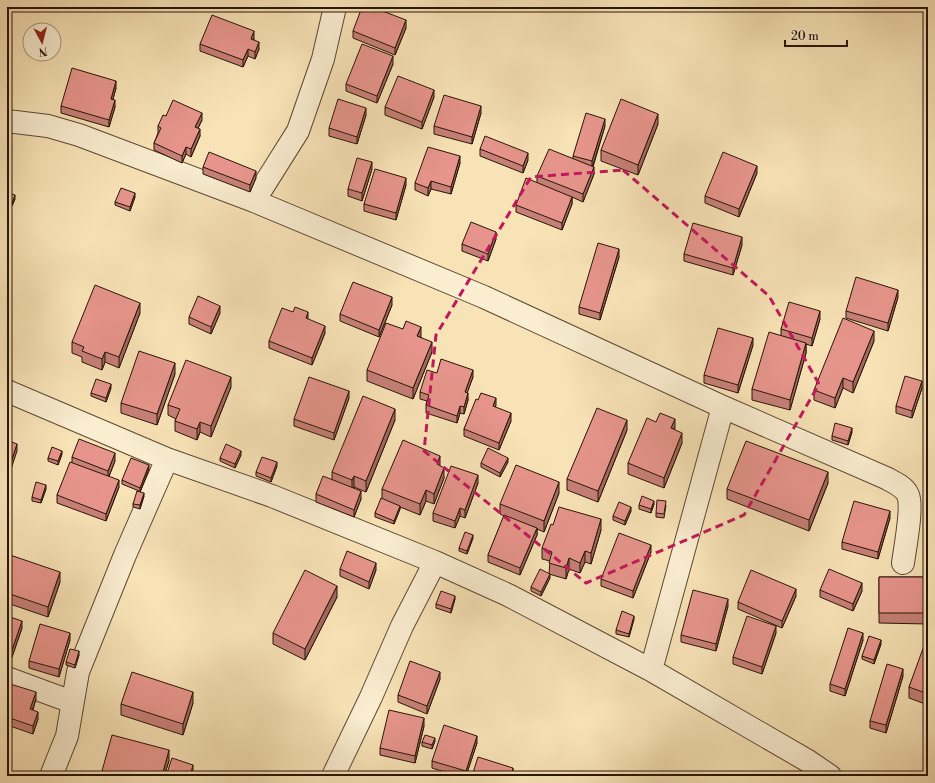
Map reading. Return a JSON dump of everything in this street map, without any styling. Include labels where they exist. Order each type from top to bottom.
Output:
[{"type":"street","points":[[254,201],[298,131],[323,59],[335,7]]},
{"type":"street","points":[[7,121],[48,126],[79,135],[254,201],[484,297],[723,407],[843,458],[902,487],[908,494],[910,505],[903,563]]},
{"type":"street","points":[[7,392],[167,459],[272,496],[435,562],[508,595],[651,670],[808,761],[830,776]]},
{"type":"street","points":[[651,670],[723,407]]},
{"type":"street","points":[[51,776],[65,741],[78,672],[125,555],[167,459]]},
{"type":"street","points":[[333,776],[372,697],[402,626],[435,562]]},
{"type":"street","points":[[7,678],[72,702]]},
{"type":"highlighted area","points":[[623,170],[769,296],[819,384],[744,515],[586,583],[424,451],[436,335],[531,177]]},
{"type":"building","points":[[362,7],[372,7],[406,20],[395,48],[353,31]]},
{"type":"building","points":[[212,15],[254,31],[251,39],[259,42],[255,52],[248,49],[243,60],[200,44]]},
{"type":"building","points":[[362,44],[393,56],[377,96],[346,84]]},
{"type":"building","points":[[72,68],[116,81],[111,99],[115,100],[109,120],[61,106]]},
{"type":"building","points":[[398,76],[434,90],[422,122],[385,107]]},
{"type":"building","points":[[444,95],[481,106],[472,137],[434,126]]},
{"type":"building","points":[[338,99],[366,108],[357,137],[329,128]]},
{"type":"building","points":[[621,99],[658,114],[638,165],[601,150]]},
{"type":"building","points":[[173,100],[202,113],[195,127],[200,129],[191,149],[186,147],[182,156],[154,143],[161,128],[158,126],[163,115],[166,116]]},
{"type":"building","points":[[586,113],[605,119],[592,161],[573,156]]},
{"type":"building","points":[[485,136],[528,153],[523,166],[480,149]]},
{"type":"building","points":[[428,147],[460,156],[451,187],[431,181],[428,188],[415,183]]},
{"type":"building","points":[[549,149],[594,167],[583,194],[537,176]]},
{"type":"building","points":[[209,152],[256,171],[250,185],[203,167]]},
{"type":"building","points":[[723,152],[757,166],[739,209],[705,196]]},
{"type":"building","points":[[357,158],[372,162],[362,193],[348,189]]},
{"type":"building","points":[[375,169],[406,178],[396,213],[364,204]]},
{"type":"building","points":[[526,178],[572,197],[562,223],[516,205]]},
{"type":"building","points":[[121,188],[135,193],[130,207],[115,202]]},
{"type":"building","points":[[7,192],[15,195],[12,203],[7,201]]},
{"type":"building","points":[[471,222],[496,232],[488,254],[462,244]]},
{"type":"building","points":[[693,223],[742,237],[733,268],[684,254]]},
{"type":"building","points":[[598,243],[619,249],[600,313],[579,307]]},
{"type":"building","points":[[856,277],[898,290],[888,323],[846,311]]},
{"type":"building","points":[[353,282],[392,297],[379,330],[340,314]]},
{"type":"building","points":[[95,285],[140,303],[119,357],[105,352],[102,359],[82,351],[84,347],[72,342]]},
{"type":"building","points":[[198,296],[220,306],[211,327],[189,317]]},
{"type":"building","points":[[789,302],[820,311],[812,338],[781,329]]},
{"type":"building","points":[[295,307],[308,312],[306,318],[325,326],[312,358],[269,341],[282,308],[293,312]]},
{"type":"building","points":[[843,318],[874,331],[853,382],[843,378],[835,398],[814,390]]},
{"type":"building","points":[[406,321],[421,327],[417,336],[432,342],[413,388],[367,370],[386,323],[403,329]]},
{"type":"building","points":[[718,328],[753,338],[738,385],[704,375]]},
{"type":"building","points":[[769,332],[806,343],[790,400],[752,389]]},
{"type":"building","points":[[139,351],[175,363],[157,414],[121,403]]},
{"type":"building","points":[[441,359],[473,370],[465,392],[468,393],[464,407],[460,406],[457,416],[426,405],[429,395],[420,392],[427,370],[437,373]]},
{"type":"building","points":[[186,360],[231,377],[211,426],[200,422],[197,429],[175,421],[180,409],[168,405]]},
{"type":"building","points":[[905,376],[922,381],[912,411],[896,406]]},
{"type":"building","points":[[309,377],[349,391],[334,433],[294,419]]},
{"type":"building","points":[[96,379],[111,384],[106,398],[91,393]]},
{"type":"building","points":[[481,393],[496,398],[493,406],[511,413],[499,443],[464,429],[476,399],[478,400]]},
{"type":"building","points":[[363,396],[395,409],[366,481],[354,476],[352,480],[332,472]]},
{"type":"building","points":[[597,408],[627,420],[598,491],[567,479]]},
{"type":"building","points":[[660,413],[675,419],[671,428],[682,433],[664,478],[628,463],[647,418],[656,422]]},
{"type":"building","points":[[835,423],[852,428],[848,441],[832,436]]},
{"type":"building","points":[[79,439],[115,453],[108,471],[72,457]]},
{"type":"building","points":[[7,440],[17,444],[7,474]]},
{"type":"building","points":[[403,440],[440,456],[437,464],[444,468],[434,494],[426,490],[420,504],[382,489]]},
{"type":"building","points":[[746,441],[828,472],[809,520],[727,489]]},
{"type":"building","points":[[226,444],[241,451],[235,464],[220,458]]},
{"type":"building","points":[[52,447],[62,451],[58,461],[48,458]]},
{"type":"building","points":[[488,448],[508,458],[500,473],[481,463]]},
{"type":"building","points":[[262,457],[277,462],[271,478],[256,472]]},
{"type":"building","points":[[131,458],[149,465],[140,488],[122,480]]},
{"type":"building","points":[[70,462],[119,480],[106,514],[57,495]]},
{"type":"building","points":[[516,465],[559,482],[544,521],[500,504]]},
{"type":"building","points":[[451,466],[478,475],[465,510],[460,508],[455,521],[433,513]]},
{"type":"building","points":[[323,476],[361,491],[354,510],[316,494]]},
{"type":"building","points":[[36,482],[46,485],[41,500],[32,497]]},
{"type":"building","points":[[137,491],[144,493],[140,505],[133,504]]},
{"type":"building","points":[[642,496],[654,501],[651,509],[639,505]]},
{"type":"building","points":[[381,498],[400,506],[394,521],[375,513]]},
{"type":"building","points":[[657,500],[666,501],[664,514],[656,513]]},
{"type":"building","points":[[854,501],[890,511],[878,552],[842,542]]},
{"type":"building","points":[[619,502],[631,507],[625,521],[613,516]]},
{"type":"building","points":[[559,507],[601,519],[591,553],[585,551],[580,563],[569,558],[566,568],[549,563],[552,552],[542,548],[551,524],[553,525]]},
{"type":"building","points":[[504,515],[537,528],[520,568],[488,555]]},
{"type":"building","points":[[465,532],[473,535],[467,551],[459,548]]},
{"type":"building","points":[[619,533],[651,545],[633,591],[601,579]]},
{"type":"building","points":[[347,551],[376,563],[369,582],[340,569]]},
{"type":"building","points":[[10,555],[60,572],[48,607],[7,593],[7,563]]},
{"type":"building","points":[[540,569],[550,574],[541,592],[531,587]]},
{"type":"building","points":[[829,569],[862,583],[853,604],[820,590]]},
{"type":"building","points":[[305,570],[337,586],[305,649],[273,633]]},
{"type":"building","points":[[751,570],[796,589],[782,621],[738,602]]},
{"type":"building","points":[[879,577],[928,577],[928,613],[879,613]]},
{"type":"building","points":[[693,590],[728,599],[716,644],[681,635]]},
{"type":"building","points":[[441,591],[455,596],[451,609],[436,604]]},
{"type":"building","points":[[622,611],[634,616],[629,634],[616,630]]},
{"type":"building","points":[[7,616],[22,621],[11,653],[7,651]]},
{"type":"building","points":[[747,616],[776,626],[762,667],[733,657]]},
{"type":"building","points":[[40,624],[70,633],[59,669],[29,661]]},
{"type":"building","points":[[848,628],[863,633],[845,689],[830,684]]},
{"type":"building","points":[[869,636],[881,640],[874,660],[862,656]]},
{"type":"building","points":[[925,643],[928,644],[928,694],[909,687]]},
{"type":"building","points":[[70,649],[79,651],[75,665],[66,662]]},
{"type":"building","points":[[410,661],[440,672],[427,706],[398,695]]},
{"type":"building","points":[[887,664],[903,669],[886,725],[870,721]]},
{"type":"building","points":[[132,672],[193,692],[183,724],[121,704]]},
{"type":"building","points":[[7,683],[36,692],[30,709],[38,712],[33,726],[7,717]]},
{"type":"building","points":[[389,710],[424,718],[415,756],[380,748]]},
{"type":"building","points":[[444,725],[477,736],[466,771],[432,761]]},
{"type":"building","points":[[112,735],[169,750],[162,776],[122,776],[102,771]]},
{"type":"building","points":[[425,735],[435,738],[432,745],[422,742]]},
{"type":"building","points":[[478,757],[513,768],[511,776],[472,776]]},
{"type":"building","points":[[172,758],[193,765],[190,776],[166,776]]},
{"type":"building","points":[[546,773],[555,776],[545,776]]}]
